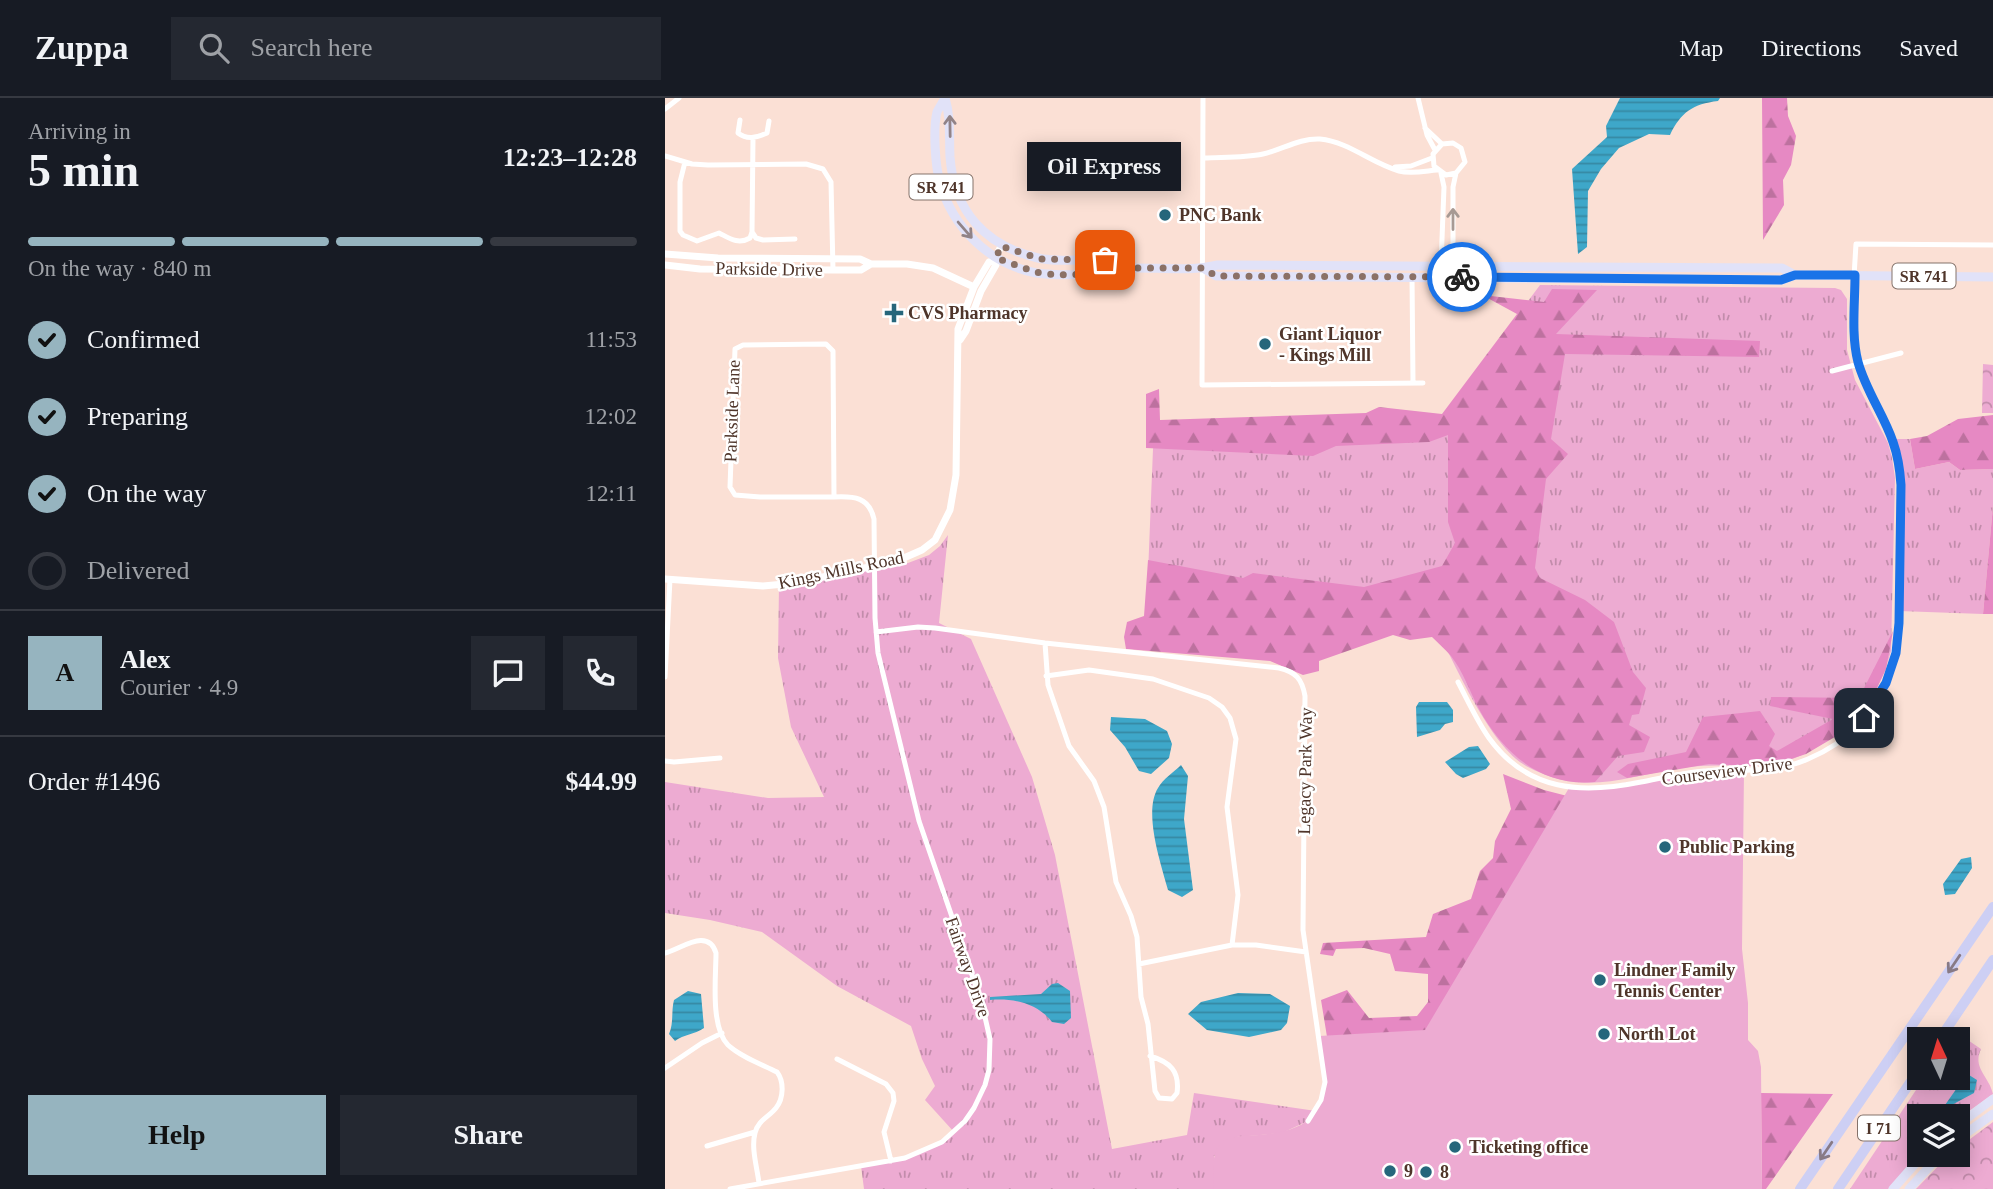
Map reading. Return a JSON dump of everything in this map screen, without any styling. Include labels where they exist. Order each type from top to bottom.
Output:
[{"type":"highway","name":"I 71","points":[[1800,1189],[1993,907]]},
{"type":"highway","points":[[1948,1027],[1993,960]]},
{"type":"highway","name":"I 71","points":[[1838,1189],[1907,1087]]},
{"type":"main road","name":"SR 741","points":[[945,98],[950,115],[950,155],[957,193],[961,204],[974,222],[1001,246],[1041,259],[1105,260],[1123,268]]},
{"type":"main road","name":"SR 741","points":[[945,98],[937,113],[935,157],[941,188],[957,221],[973,239],[995,259],[1027,270],[1055,275],[1105,274],[1123,268],[1203,268],[1218,265],[1453,265],[1782,268],[1795,275]]},
{"type":"main road","name":"SR 741","points":[[1203,268],[1216,276],[1781,280],[1795,275],[1993,276]]},
{"type":"main road","points":[[1970,1116],[1993,1099]]},
{"type":"main road","points":[[1970,1130],[1993,1114]]},
{"type":"main road","points":[[1893,1189],[1912,1167]]},
{"type":"main road","points":[[1909,1189],[1929,1167]]},
{"type":"street","points":[[665,109],[679,98]]},
{"type":"street","points":[[1203,98],[1202,385],[1423,383]]},
{"type":"street","points":[[1418,98],[1425,128],[1435,150]]},
{"type":"street","points":[[740,120],[738,133],[753,138],[767,133],[769,121]]},
{"type":"street","points":[[1425,128],[1442,144]]},
{"type":"street","points":[[685,162],[679,188],[680,231],[697,241],[719,233],[732,240],[744,241],[750,238],[752,232],[753,138]]},
{"type":"street","points":[[1204,158],[1249,157],[1317,139],[1348,146],[1376,162],[1401,171],[1456,173]]},
{"type":"street","points":[[1441,265],[1444,187],[1432,158],[1435,150],[1442,144],[1453,143],[1464,152],[1464,166],[1456,173],[1453,187],[1453,265]]},
{"type":"street","points":[[665,156],[685,162],[806,164],[827,173],[831,182],[833,270]]},
{"type":"street","points":[[1390,167],[1411,166],[1432,158]]},
{"type":"street","points":[[752,232],[756,238],[763,240],[795,239]]},
{"type":"street","name":"Courseview Drive","points":[[1458,682],[1488,737],[1509,760],[1537,778],[1569,788],[1610,788],[1706,771],[1772,769],[1807,760],[1846,736],[1864,718],[1886,683],[1896,653],[1899,623],[1899,464],[1893,439],[1864,381],[1859,364],[1854,326],[1856,244],[1993,245]]},
{"type":"street","name":"Kings Mills Road","points":[[960,341],[981,291],[996,265],[995,259],[1001,246]]},
{"type":"street","name":"Parkside Drive","points":[[665,254],[718,258],[860,259],[871,264],[907,264],[933,268],[974,287]]},
{"type":"street","name":"Kings Mills Road","points":[[668,579],[763,586],[795,583],[904,559],[930,545],[939,535],[950,510],[956,475],[960,341],[958,329],[974,287],[989,262],[995,259]]},
{"type":"street","name":"Parkside Drive","points":[[665,265],[700,269],[861,270],[871,264]]},
{"type":"street","points":[[1412,276],[1413,383]]},
{"type":"street","name":"Parkside Lane","points":[[834,496],[833,351],[826,344],[738,346],[733,355],[730,474],[732,492],[743,497],[859,498],[871,509],[874,519],[874,567]]},
{"type":"street","points":[[1832,371],[1901,353]]},
{"type":"street","name":"Fairway Drive","points":[[730,1189],[891,1161],[929,1150],[943,1142],[965,1121],[985,1085],[990,1046],[982,1004],[919,821],[878,653],[874,567]]},
{"type":"street","points":[[665,677],[668,579]]},
{"type":"street","name":"Legacy Park Way","points":[[876,632],[918,627],[935,628],[1045,643],[1279,668],[1299,677],[1305,696],[1303,930],[1325,1082],[1321,1100],[1308,1121]]},
{"type":"street","points":[[1045,643],[1046,676],[1069,746],[1101,794],[1116,882],[1137,937],[1139,964],[1150,1056],[1155,1091],[1159,1098],[1172,1099],[1177,1093],[1177,1074],[1164,1060],[1150,1056]]},
{"type":"street","points":[[1046,676],[1089,670],[1153,679],[1209,698],[1230,718],[1236,739],[1227,807],[1238,895],[1232,945]]},
{"type":"street","points":[[665,761],[720,758]]},
{"type":"street","points":[[665,953],[700,939],[708,941],[714,947],[716,1007],[722,1033],[729,1045],[781,1076],[782,1088],[778,1105],[759,1124],[755,1132],[759,1183]]},
{"type":"street","points":[[1139,964],[1232,945],[1306,952]]},
{"type":"street","points":[[665,1068],[722,1033]]},
{"type":"street","points":[[837,1059],[886,1084],[893,1093],[893,1105],[884,1132],[891,1161]]},
{"type":"street","points":[[707,1146],[755,1132]]},
{"type":"green space","points":[[1762,98],[1787,98],[1788,116],[1796,136],[1791,165],[1783,180],[1784,205],[1763,240]]},
{"type":"green space","points":[[1540,285],[1835,288],[1841,290],[1847,299],[1847,350],[1855,380],[1888,443],[1895,478],[1891,651],[1880,681],[1866,706],[1847,727],[1815,748],[1776,763],[1693,767],[1603,782],[1566,781],[1547,775],[1526,766],[1498,739],[1473,699],[1432,620],[1145,649],[1154,424],[1443,416]]},
{"type":"green space","points":[[1552,289],[1597,290],[1556,334],[1760,341],[1759,357],[1565,354],[1551,439],[1568,454],[1546,479],[1535,568],[1540,578],[1585,600],[1614,622],[1633,672],[1646,688],[1639,714],[1632,715],[1629,725],[1650,737],[1644,752],[1618,756],[1595,782],[1557,779],[1541,773],[1512,753],[1500,740],[1479,709],[1455,662],[1432,637],[1410,640],[1393,635],[1319,661],[1319,671],[1303,675],[1270,661],[1126,649],[1124,637],[1127,622],[1144,616],[1148,560],[1243,578],[1253,573],[1364,587],[1442,566],[1455,543],[1448,522],[1448,435],[1429,442],[1336,446],[1313,456],[1146,448],[1146,394],[1159,389],[1160,420],[1366,413],[1379,407],[1442,414],[1517,314],[1482,295],[1544,302]]},
{"type":"green space","points":[[1983,364],[1993,365],[1993,413],[1982,413]]},
{"type":"green space","points":[[1993,415],[1993,469],[1960,470],[1949,462],[1915,469],[1910,439],[1927,436],[1958,419]]},
{"type":"green space","points":[[1893,439],[1910,439],[1915,469],[1949,462],[1960,470],[1993,469],[1993,506],[1983,614],[1899,611],[1901,485]]},
{"type":"green space","points":[[1993,506],[1993,614],[1983,614]]},
{"type":"green space","points":[[948,535],[939,623],[971,639],[1032,777],[1055,855],[1112,1149],[1187,1135],[1194,1093],[1316,1111],[1308,1121],[1282,1133],[1237,1137],[1214,1156],[1214,1189],[864,1189],[861,1166],[920,1154],[954,1132],[925,1100],[935,1086],[911,1026],[837,986],[762,932],[665,913],[665,782],[768,798],[824,797],[791,727],[778,658],[779,585],[908,563],[929,555]]},
{"type":"green space","points":[[1893,631],[1886,669],[1871,700],[1845,731],[1806,754],[1779,763],[1753,766],[1709,764],[1627,778],[1617,772],[1628,764],[1686,752],[1703,717],[1760,711],[1775,734],[1769,746],[1777,751],[1833,719],[1770,706],[1771,697],[1859,698]]},
{"type":"green space","name":"Lindner Family Tennis Center","points":[[1744,771],[1742,949],[1748,1003],[1748,1040],[1758,1051],[1761,1067],[1762,1189],[1214,1189],[1214,1158],[1222,1142],[1235,1137],[1283,1131],[1312,1117],[1323,1092],[1319,1036],[1425,1030],[1569,788],[1585,789],[1680,774]]},
{"type":"green space","points":[[1503,774],[1544,790],[1575,798],[1460,1030],[1329,1049],[1321,1000],[1347,990],[1369,1018],[1417,1016],[1428,1002],[1428,974],[1395,971],[1390,954],[1364,948],[1336,949],[1333,956],[1320,954],[1323,943],[1426,937],[1433,914],[1471,899],[1480,871],[1493,858],[1495,841],[1511,809]]},
{"type":"green space","points":[[1971,1042],[1981,1049],[1980,1067],[1993,1094],[1970,1110],[1970,1104],[1907,1104],[1907,1167],[1888,1189],[1850,1189],[1916,1090],[1971,1090]]},
{"type":"green space","points":[[1761,1093],[1833,1094],[1766,1189],[1762,1189]]},
{"type":"green space","points":[[1993,1122],[1993,1189],[1916,1189],[1937,1167],[1970,1167],[1970,1139]]},
{"type":"water","points":[[1620,98],[1720,98],[1689,110],[1670,135],[1649,134],[1619,148],[1601,169],[1588,191],[1587,247],[1578,254],[1572,169],[1607,137],[1606,126]]},
{"type":"water","points":[[1419,702],[1447,702],[1453,710],[1453,722],[1445,724],[1440,730],[1417,737],[1416,707]]},
{"type":"water","points":[[1111,717],[1145,719],[1167,731],[1172,744],[1169,758],[1151,774],[1139,771],[1125,747],[1110,730]]},
{"type":"water","points":[[1478,746],[1490,764],[1486,769],[1463,778],[1445,762],[1469,747]]},
{"type":"water","points":[[1181,765],[1188,776],[1184,819],[1193,890],[1182,897],[1168,890],[1155,838],[1152,810],[1158,788]]},
{"type":"water","points":[[1971,857],[1972,868],[1955,894],[1945,895],[1943,884],[1961,859]]},
{"type":"water","points":[[1058,983],[1070,991],[1071,1018],[1064,1024],[1052,1022],[1039,1010],[1024,1003],[990,1000],[990,997],[1041,994],[1052,984]]},
{"type":"water","points":[[688,991],[701,994],[704,1028],[675,1041],[669,1034],[674,1000]]},
{"type":"water","points":[[1238,993],[1270,994],[1290,1006],[1287,1023],[1281,1030],[1249,1037],[1207,1030],[1188,1014],[1201,1002]]},
{"type":"water","points":[[1971,1076],[1977,1080],[1974,1093],[1953,1104],[1946,1104],[1956,1090],[1971,1090]]},
{"type":"way so far","points":[[1105,260],[1041,259],[1001,246],[996,258],[1035,272],[1055,275],[1105,274],[1123,268],[1203,268],[1216,276],[1462,277]]},
{"type":"place","name":"PNC Bank","points":[[1165,215]]},
{"type":"place","name":"Oil Express","points":[[1105,260]]},
{"type":"place","name":"CVS Pharmacy","points":[[894,313]]},
{"type":"place","name":"Giant Liquor - Kings Mill","points":[[1265,344]]},
{"type":"place","name":"Public Parking","points":[[1665,847]]},
{"type":"place","name":"Lindner Family Tennis Center","points":[[1600,980]]},
{"type":"place","name":"North Lot","points":[[1604,1034]]},
{"type":"place","name":"Ticketing office","points":[[1455,1147]]},
{"type":"place","name":"9","points":[[1390,1171]]},
{"type":"place","name":"8","points":[[1426,1172]]},
{"type":"route","points":[[1462,277],[1781,280],[1795,275],[1855,275],[1856,352],[1864,381],[1893,439],[1901,485],[1899,623],[1896,653],[1886,683],[1864,718]]}]
